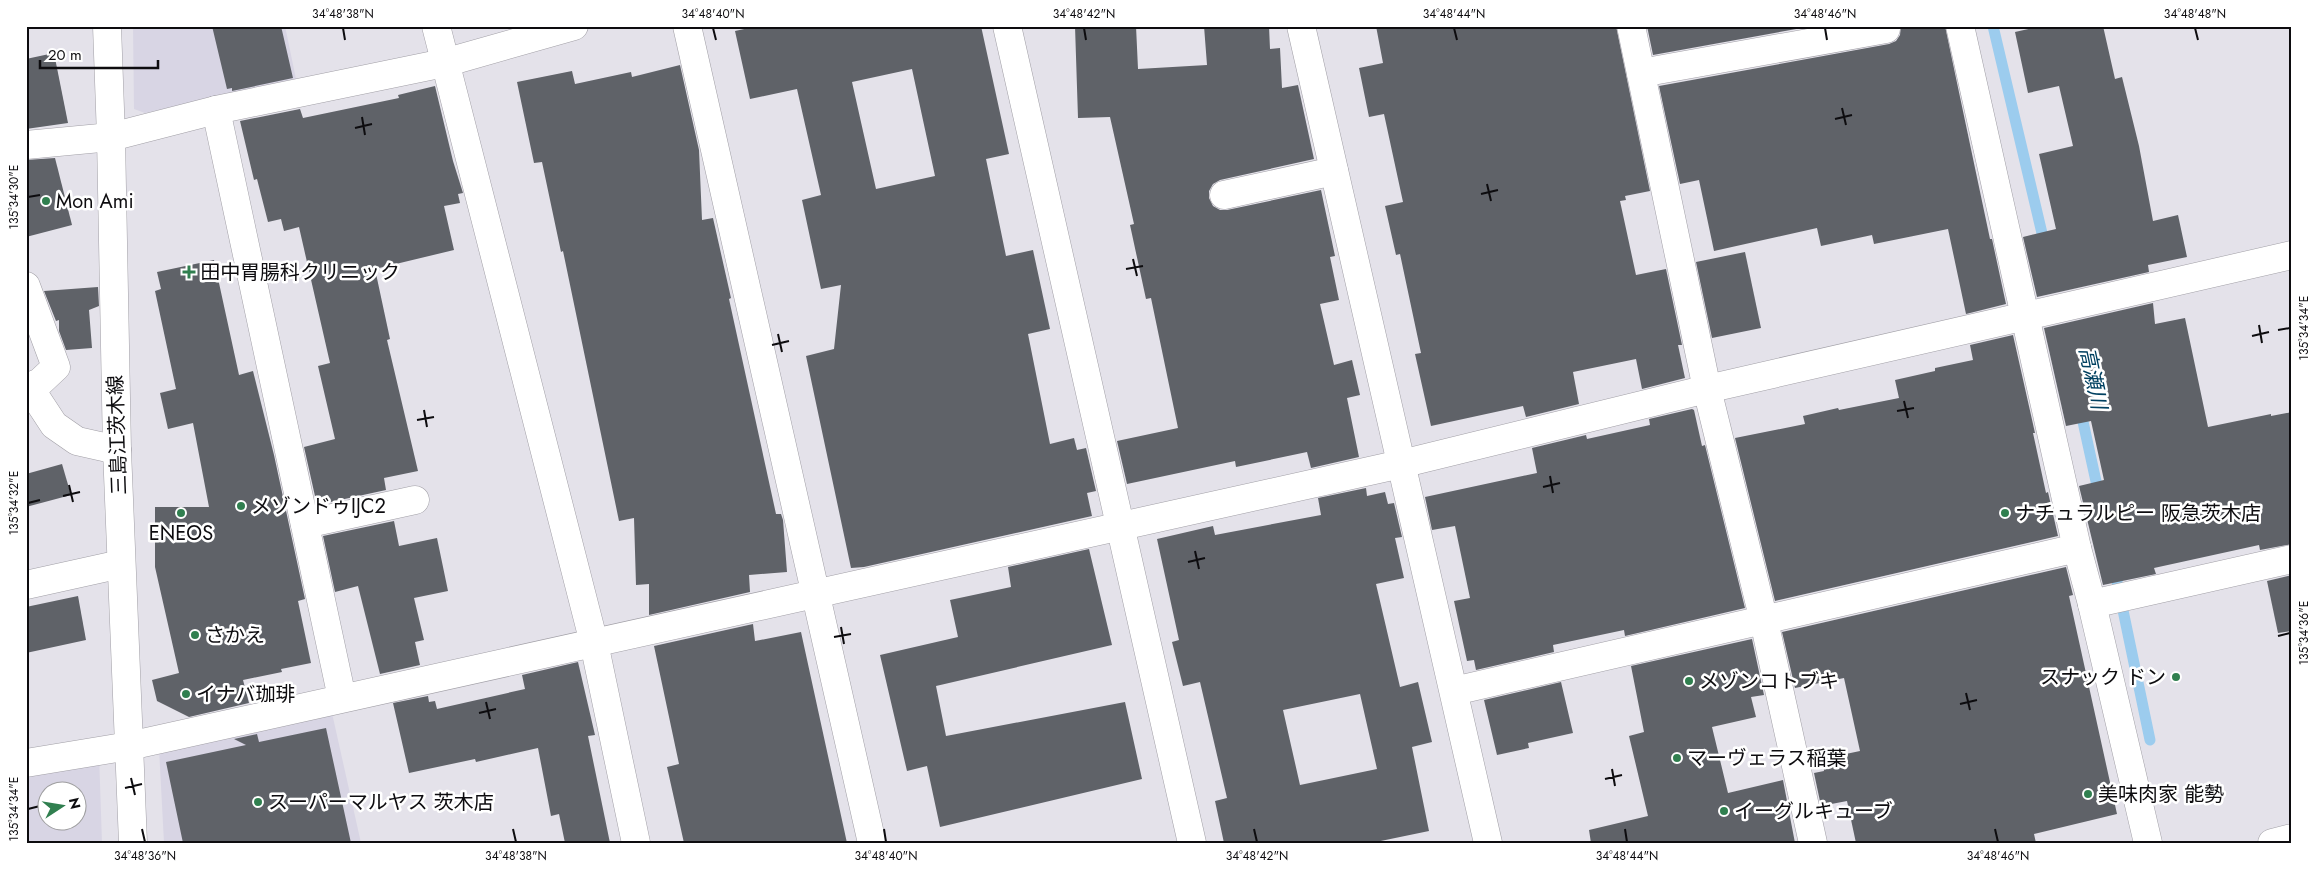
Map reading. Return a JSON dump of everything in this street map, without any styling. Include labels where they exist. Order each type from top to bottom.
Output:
[{"type":"street","name":"三島江茨木線","points":[[107,26],[117,450],[133,843]]},
{"type":"street","points":[[436,26],[594,642],[636,843]]},
{"type":"street","points":[[26,145],[111,137],[216,110],[444,62],[574,26]]},
{"type":"street","points":[[687,26],[872,843]]},
{"type":"street","points":[[1007,26],[1192,843]]},
{"type":"street","points":[[1301,26],[1488,843]]},
{"type":"street","points":[[1632,26],[1707,389],[1764,620],[1813,843]]},
{"type":"street","points":[[1960,26],[2044,311],[2077,548],[2109,600],[2148,843]]},
{"type":"street","points":[[1641,73],[1886,29]]},
{"type":"street","points":[[216,110],[342,698]]},
{"type":"street","points":[[1224,195],[1334,171]]},
{"type":"street","points":[[26,762],[129,746],[1401,464],[1707,389],[2292,255]]},
{"type":"street","points":[[26,286],[56,367],[40,382],[27,388],[54,425],[76,440],[117,450]]},
{"type":"street","points":[[305,524],[415,500]]},
{"type":"street","points":[[1454,691],[2077,548]]},
{"type":"street","points":[[2109,600],[2292,559]]},
{"type":"street","points":[[26,585],[122,564]]},
{"type":"street","points":[[2272,843],[2292,838]]},
{"type":"shaded area","points":[[133,26],[285,26],[296,79],[145,113],[134,109]]},
{"type":"shaded area","name":"スーパーマルヤス 茨木店","points":[[332,713],[361,843],[164,843],[159,748]]},
{"type":"shaded area","points":[[99,754],[102,843],[26,843],[26,770]]},
{"type":"building","points":[[212,26],[281,26],[293,78],[232,91],[232,88],[227,89]]},
{"type":"building","points":[[758,26],[981,26],[1009,154],[986,159],[1006,256],[1033,250],[1050,329],[1028,334],[1050,444],[1074,438],[1077,450],[1086,448],[1096,491],[1087,493],[1092,516],[864,567],[851,568],[806,356],[834,349],[841,285],[821,289],[802,200],[821,195],[797,89],[750,99],[735,31]],"holes":[[[912,69],[935,176],[876,189],[852,82]]]},
{"type":"building","points":[[1075,26],[1136,26],[1138,69],[1207,65],[1204,26],[1269,26],[1270,49],[1280,48],[1282,88],[1298,85],[1314,159],[1220,180],[1213,184],[1209,191],[1209,198],[1213,206],[1220,210],[1227,210],[1321,190],[1335,256],[1330,257],[1339,300],[1320,304],[1334,365],[1352,360],[1360,395],[1347,398],[1359,457],[1311,468],[1307,452],[1236,467],[1235,461],[1127,484],[1117,441],[1178,428],[1151,298],[1146,299],[1130,225],[1134,224],[1110,117],[1078,118]]},
{"type":"building","points":[[1376,26],[1616,26],[1650,191],[1625,196],[1626,200],[1620,201],[1636,275],[1666,269],[1682,345],[1678,345],[1685,378],[1642,389],[1636,359],[1573,372],[1579,404],[1526,417],[1523,406],[1431,426],[1415,354],[1421,353],[1400,254],[1396,255],[1385,206],[1403,202],[1384,114],[1369,117],[1359,68],[1383,63]]},
{"type":"building","points":[[1647,26],[1813,26],[1653,55]]},
{"type":"building","points":[[1901,26],[1945,26],[1990,239],[1992,239],[2006,304],[1966,314],[1948,229],[1874,244],[1872,235],[1821,246],[1817,228],[1714,251],[1699,180],[1680,184],[1659,86],[1889,44],[1896,41],[1900,35]]},
{"type":"building","points":[[2042,26],[2103,26],[2115,79],[2122,77],[2139,146],[2153,221],[2178,215],[2187,257],[2148,265],[2149,272],[2037,297],[2023,237],[2056,229],[2039,154],[2073,146],[2059,86],[2028,93],[2015,32]]},
{"type":"building","points":[[54,53],[68,123],[26,129],[26,59]]},
{"type":"building","points":[[680,65],[699,150],[702,220],[713,218],[776,514],[781,514],[783,520],[787,572],[749,575],[750,592],[649,615],[649,584],[636,585],[634,518],[619,521],[563,251],[561,252],[542,162],[534,163],[517,82],[572,71],[575,84],[631,72],[632,77]]},
{"type":"building","points":[[435,86],[453,161],[463,193],[458,194],[460,203],[444,206],[454,250],[375,269],[390,339],[387,340],[418,471],[384,478],[386,490],[317,505],[304,447],[335,439],[318,366],[330,363],[299,227],[284,231],[281,219],[268,222],[257,179],[254,180],[240,121],[300,109],[303,118],[399,98],[398,95]]},
{"type":"building","name":"Mon Ami","points":[[55,158],[72,225],[26,237],[26,160]]},
{"type":"building","points":[[1745,252],[1761,328],[1712,338],[1696,262]]},
{"type":"building","points":[[214,260],[239,375],[253,371],[274,455],[305,599],[298,601],[311,663],[281,669],[282,672],[243,680],[249,703],[189,717],[157,701],[152,680],[179,673],[155,567],[155,507],[209,507],[193,423],[168,429],[160,393],[176,389],[155,291],[161,289],[157,272]]},
{"type":"building","points":[[98,287],[99,306],[89,310],[92,348],[66,350],[59,331],[59,320],[56,321],[44,291]]},
{"type":"building","points":[[2153,303],[2155,324],[2185,318],[2208,427],[2271,414],[2271,416],[2292,412],[2292,544],[2260,550],[2259,545],[2154,568],[2156,574],[2103,585],[2079,486],[2104,480],[2091,421],[2066,426],[2044,328]]},
{"type":"building","points":[[2013,335],[2046,493],[2048,492],[2058,536],[1775,601],[1735,438],[1805,424],[1803,416],[1899,398],[1895,380],[1935,371],[1935,368],[1973,360],[1970,345]]},
{"type":"building","points":[[1694,410],[1702,446],[1705,445],[1745,608],[1625,636],[1624,630],[1553,645],[1554,652],[1476,670],[1474,660],[1467,661],[1454,601],[1470,598],[1455,526],[1432,530],[1425,497],[1537,473],[1532,448],[1586,435],[1587,439],[1650,425],[1649,419]]},
{"type":"building","points":[[62,464],[71,495],[26,507],[26,474]]},
{"type":"building","points":[[1366,488],[1367,496],[1385,492],[1388,504],[1394,503],[1402,537],[1395,538],[1404,578],[1376,584],[1400,687],[1418,682],[1432,742],[1412,747],[1429,831],[1371,843],[1224,843],[1215,801],[1227,798],[1200,682],[1183,686],[1172,642],[1179,640],[1157,539],[1213,526],[1215,535],[1321,515],[1318,498]],"holes":[[[1360,694],[1377,769],[1300,785],[1283,710]]]},
{"type":"building","points":[[394,521],[399,546],[437,538],[448,591],[414,598],[424,640],[415,642],[420,665],[380,674],[358,586],[335,592],[323,536]]},
{"type":"building","points":[[1089,549],[1112,645],[936,686],[946,736],[1125,702],[1142,779],[940,827],[927,766],[907,771],[880,655],[958,637],[950,600],[1011,587],[1008,567]]},
{"type":"building","points":[[2066,567],[2073,595],[2069,596],[2117,814],[2034,834],[2036,843],[1856,843],[1847,801],[1821,806],[1814,773],[1824,771],[1822,759],[1860,751],[1844,678],[1795,688],[1782,632]]},
{"type":"building","points":[[2292,575],[2292,631],[2278,633],[2267,581]]},
{"type":"building","points":[[78,596],[86,640],[26,653],[26,607]]},
{"type":"building","points":[[753,624],[755,641],[801,632],[847,843],[684,843],[667,767],[679,764],[654,646]]},
{"type":"building","points":[[1752,639],[1764,695],[1751,697],[1756,717],[1712,727],[1728,793],[1783,780],[1795,843],[1591,843],[1589,830],[1648,816],[1629,736],[1644,732],[1631,666]]},
{"type":"building","points":[[578,662],[595,735],[588,736],[610,843],[565,843],[559,814],[551,816],[538,748],[476,762],[475,759],[409,773],[393,703],[428,696],[429,702],[435,701],[437,709],[525,689],[522,675]]},
{"type":"building","points":[[1561,682],[1573,733],[1528,743],[1529,748],[1497,755],[1484,700]]},
{"type":"building","name":"スーパーマルヤス 茨木店","points":[[326,728],[351,843],[183,843],[166,762],[246,745],[234,739],[257,734],[259,742]]},
{"type":"waterway","name":"高瀬川","points":[[1993,26],[2045,246]]},
{"type":"waterway","name":"高瀬川","points":[[2080,408],[2099,495]]},
{"type":"waterway","name":"高瀬川","points":[[2114,567],[2150,740]]},
{"type":"place","name":"Mon Ami","points":[[46,201]]},
{"type":"place","name":"田中胃腸科クリニック","points":[[189,272]]},
{"type":"place","name":"メゾンドゥIJC2","points":[[241,506]]},
{"type":"place","name":"ENEOS","points":[[181,513]]},
{"type":"place","name":"ナチュラルピー 阪急茨木店","points":[[2005,513]]},
{"type":"place","name":"さかえ","points":[[195,635]]},
{"type":"place","name":"スナック ドン","points":[[2176,677]]},
{"type":"place","name":"メゾンコトブキ","points":[[1689,681]]},
{"type":"place","name":"イナバ珈琲","points":[[186,694]]},
{"type":"place","name":"マーヴェラス稲葉","points":[[1677,758]]},
{"type":"place","name":"美味肉家 能勢","points":[[2088,794]]},
{"type":"place","name":"スーパーマルヤス 茨木店","points":[[258,802]]},
{"type":"place","name":"イーグルキューブ","points":[[1724,811]]}]
